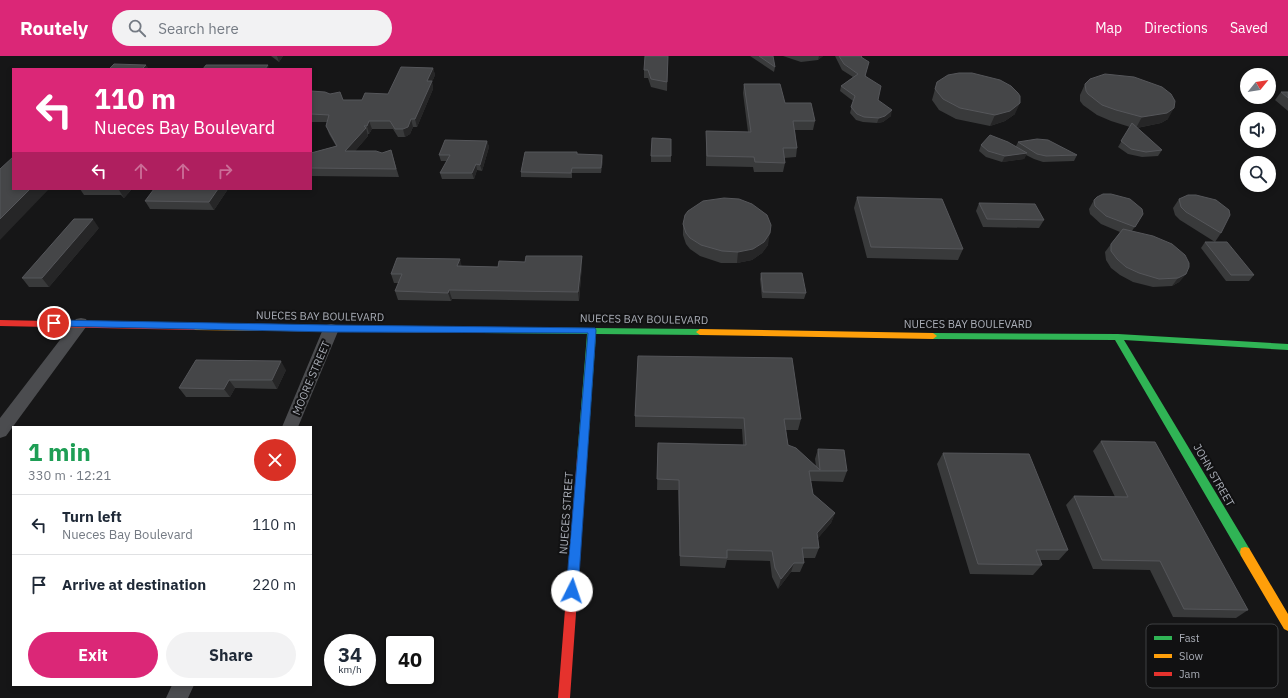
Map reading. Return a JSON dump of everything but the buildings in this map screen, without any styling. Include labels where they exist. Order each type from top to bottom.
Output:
[{"type":"street","name":"NUECES BAY BOULEVARD","points":[[0,323],[592,330],[850,335],[1118,337],[1288,347]]},
{"type":"street","points":[[0,431],[81,323]]},
{"type":"street","name":"MOORE STREET","points":[[290,426],[331,328]]},
{"type":"street","name":"NUECES STREET","points":[[564,698],[592,330]]},
{"type":"street","name":"JOHN STREET","points":[[1118,337],[1288,625]]},
{"type":"street","points":[[177,698],[183,686]]},
{"type":"traffic: fast","points":[[482,330],[700,332]]},
{"type":"traffic: fast","points":[[582,458],[592,330]]},
{"type":"traffic: fast","points":[[933,336],[1118,337],[1288,347]]},
{"type":"traffic: fast","points":[[1118,337],[1245,552]]},
{"type":"traffic: slow","points":[[194,327],[482,330]]},
{"type":"traffic: slow","points":[[700,332],[933,336]]},
{"type":"traffic: slow","points":[[1245,552],[1288,625]]},
{"type":"traffic: jam","points":[[0,323],[194,327]]},
{"type":"traffic: jam","points":[[564,698],[582,458]]},
{"type":"route","points":[[54,323],[331,328],[592,330],[572,591]]}]
